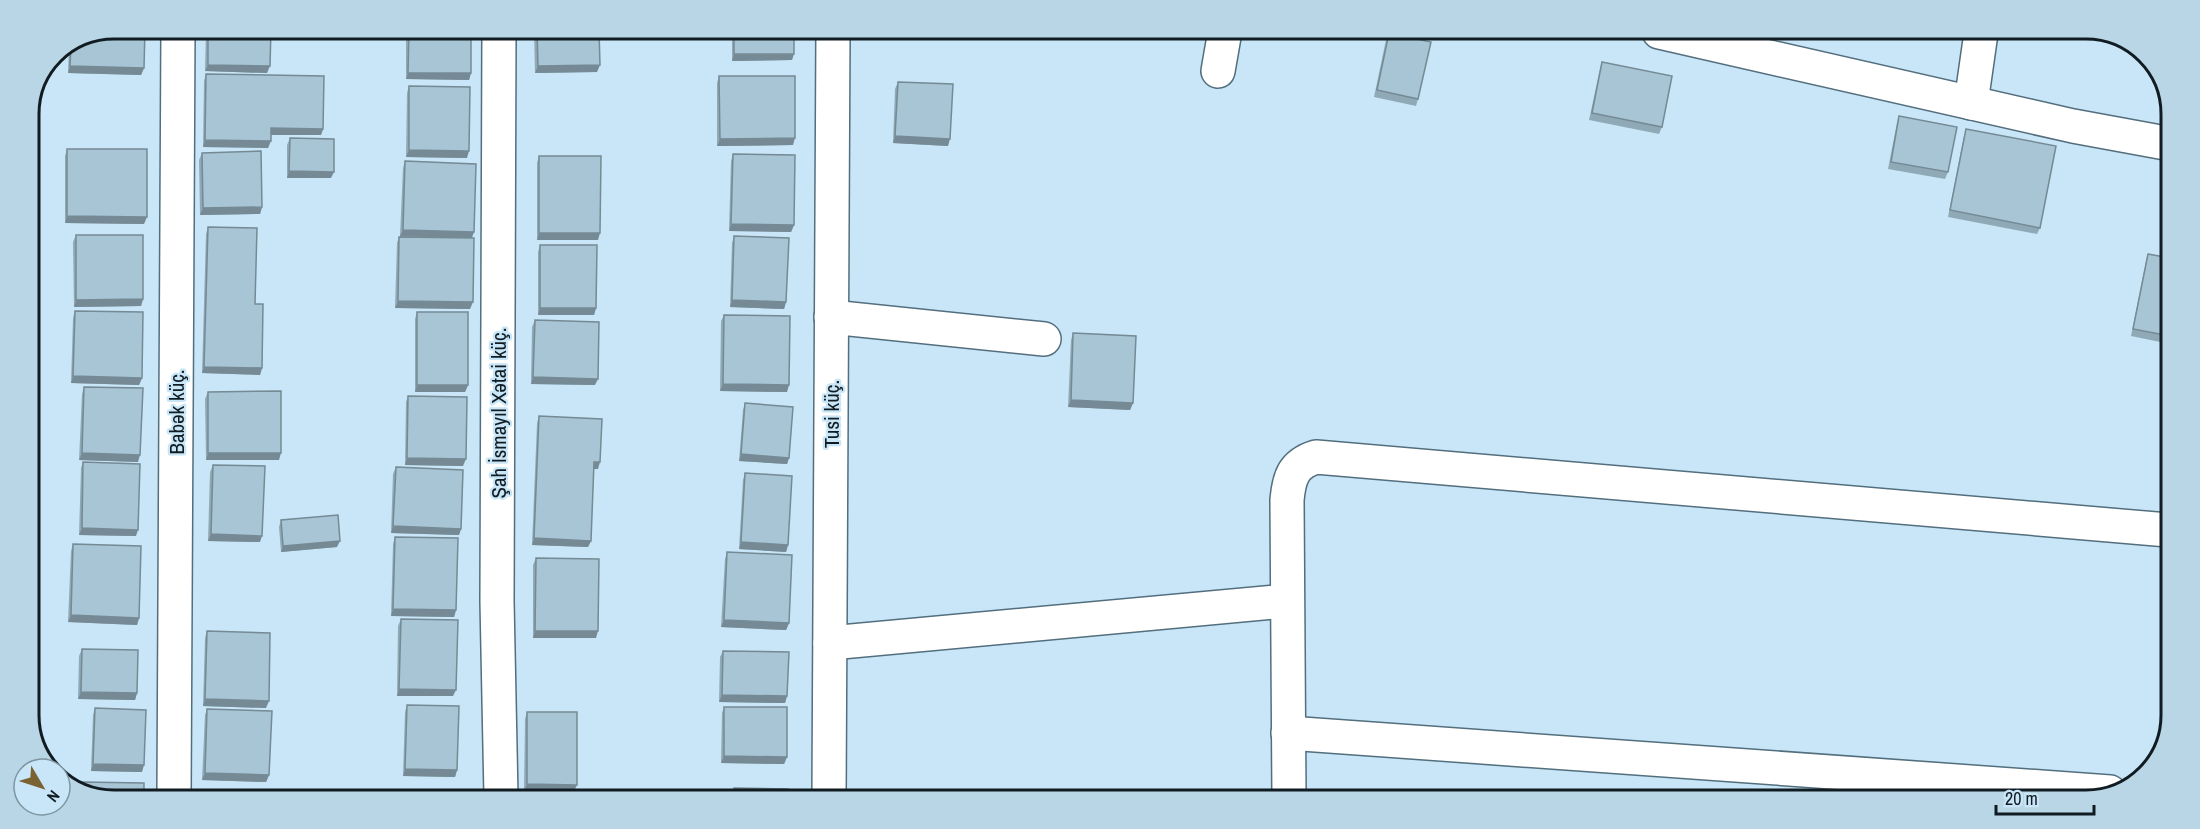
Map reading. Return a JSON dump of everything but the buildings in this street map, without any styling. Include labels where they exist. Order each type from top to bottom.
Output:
[{"type":"street","name":"Babək küç.","points":[[174,790],[178,39]]},
{"type":"street","name":"Şah İsmayıl Xətai küç.","points":[[499,39],[497,601],[501,790]]},
{"type":"street","name":"Tusi küç.","points":[[829,790],[833,39]]},
{"type":"street","points":[[1218,71],[1224,39]]},
{"type":"street","points":[[1690,39],[2073,126],[2161,142]]},
{"type":"street","points":[[1971,103],[1980,39]]},
{"type":"street","points":[[831,317],[1044,339]]},
{"type":"street","points":[[1289,790],[1286,601],[1289,482],[1294,471],[1303,461],[1316,457],[2161,530]]},
{"type":"street","points":[[830,643],[1286,601]]},
{"type":"street","points":[[1288,733],[2082,790]]}]
